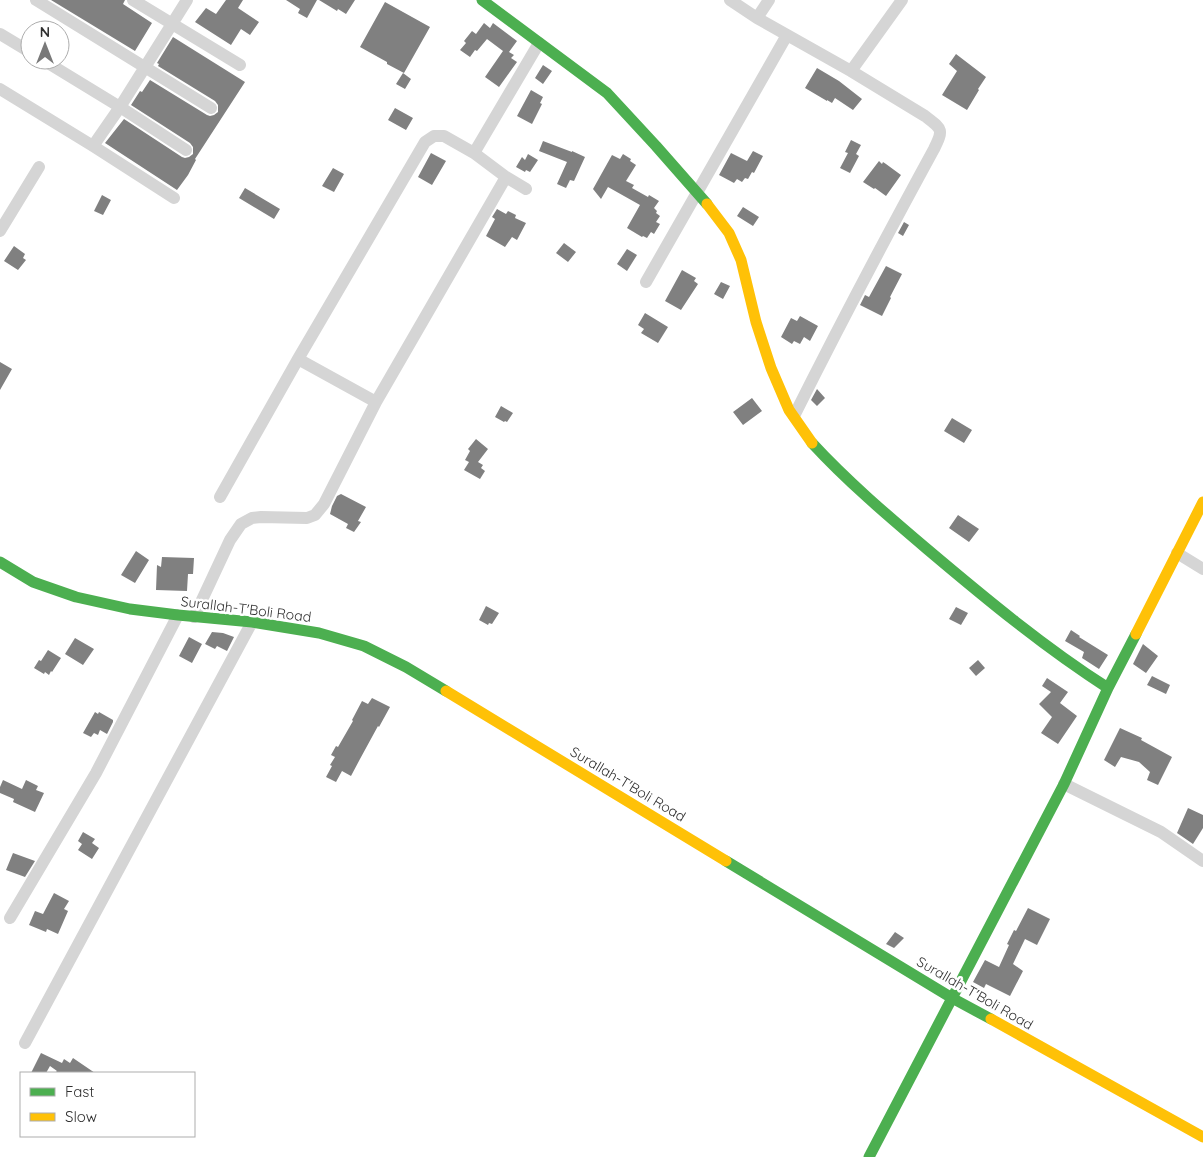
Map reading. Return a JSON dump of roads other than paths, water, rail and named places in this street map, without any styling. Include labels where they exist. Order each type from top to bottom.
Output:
[{"type":"street","points":[[36,0],[211,108]]},
{"type":"street","points":[[133,0],[240,66]]},
{"type":"street","points":[[93,146],[146,67],[187,0]]},
{"type":"street","points":[[482,0],[607,94],[697,192],[720,220],[736,247],[770,368],[789,410],[808,438],[828,460],[878,507],[982,596],[1077,668],[1108,688]]},
{"type":"street","points":[[730,0],[757,18],[851,71],[925,116],[936,125],[941,134],[840,324],[794,416]]},
{"type":"street","points":[[757,18],[769,0]]},
{"type":"street","points":[[851,71],[902,0]]},
{"type":"street","points":[[0,34],[20,46]]},
{"type":"street","points":[[646,282],[787,35]]},
{"type":"street","points":[[474,153],[539,43]]},
{"type":"street","points":[[59,70],[186,150]]},
{"type":"street","points":[[0,89],[174,198]]},
{"type":"street","points":[[220,497],[425,142],[434,136],[444,136],[474,153],[506,177],[526,189]]},
{"type":"street","points":[[0,231],[39,167]]},
{"type":"street","points":[[194,617],[230,540],[241,524],[252,518],[261,517],[306,518],[315,515],[324,504],[376,402],[506,177]]},
{"type":"street","points":[[298,359],[376,402]]},
{"type":"street","points":[[869,1157],[1064,784],[1108,688],[1203,502]]},
{"type":"street","points":[[1177,553],[1203,569]]},
{"type":"street","name":"Surallah-T'Boli Road","points":[[0,562],[33,582],[76,597],[130,609],[252,622],[319,633],[364,646],[406,667],[952,998],[1203,1137]]},
{"type":"street","points":[[10,918],[96,774],[178,615]]},
{"type":"street","points":[[25,1043],[252,622]]},
{"type":"street","points":[[1064,784],[1161,832],[1202,857]]}]
